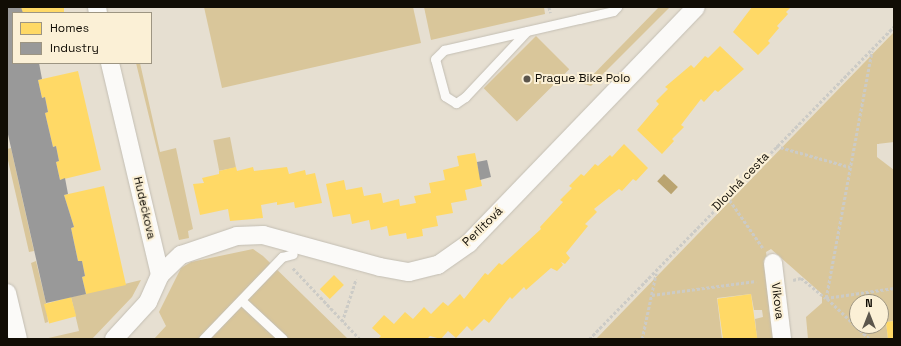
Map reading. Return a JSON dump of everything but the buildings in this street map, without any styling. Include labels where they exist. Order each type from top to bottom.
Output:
[{"type":"street","name":"Perlitová","points":[[160,275],[181,255],[231,238],[263,235],[409,272],[438,264],[469,243],[696,7]]},
{"type":"street","name":"Hudečkova","points":[[110,64],[160,275]]},
{"type":"street","points":[[114,339],[148,302],[160,275]]},
{"type":"street","name":"Vikova","points":[[774,276],[782,339]]},
{"type":"street","points":[[7,293],[9,314],[18,339]]},
{"type":"lane","points":[[527,31],[465,97],[456,103],[445,96],[435,59],[444,50],[613,11],[618,7]]},
{"type":"lane","points":[[203,339],[282,257],[293,254]]},
{"type":"lane","points":[[241,300],[283,339]]},
{"type":"path","name":"Dlouhá cesta","points":[[589,339],[657,272],[727,196],[894,26]]},
{"type":"path","points":[[826,298],[872,50]]},
{"type":"path","points":[[776,146],[850,167]]},
{"type":"path","points":[[727,196],[774,276]]},
{"type":"path","points":[[282,257],[342,322],[360,339]]},
{"type":"path","points":[[642,339],[657,272]]},
{"type":"path","points":[[342,322],[357,274]]},
{"type":"path","points":[[652,295],[774,276],[801,278],[826,298],[869,339]]},
{"type":"path","points":[[826,298],[894,288]]},
{"type":"shaded area","points":[[204,7],[413,7],[421,43],[222,88]]},
{"type":"shaded area","points":[[424,7],[544,7],[545,14],[431,40]]},
{"type":"shaded area","points":[[659,7],[670,7],[591,86],[584,84]]},
{"type":"shaded area","points":[[894,32],[894,142],[877,144],[877,157],[894,170],[894,321],[889,322],[889,294],[849,294],[849,334],[887,334],[888,339],[808,339],[806,317],[822,303],[822,294],[771,249],[766,252],[777,339],[757,339],[755,319],[763,317],[762,310],[754,310],[751,294],[717,298],[722,339],[596,339]]},
{"type":"shaded area","name":"Prague Bike Polo","points":[[536,36],[569,69],[517,122],[484,88]]},
{"type":"shaded area","points":[[136,64],[140,64],[160,152],[176,148],[193,229],[188,231],[189,238],[179,240]]},
{"type":"shaded area","points":[[230,137],[236,167],[219,171],[213,140]]},
{"type":"shaded area","points":[[11,148],[34,251],[29,252],[7,156],[7,149]]},
{"type":"shaded area","points":[[664,174],[678,187],[671,194],[657,181]]},
{"type":"shaded area","points":[[253,249],[263,256],[348,339],[154,339],[166,326],[159,312],[181,268],[191,262]]},
{"type":"shaded area","points":[[36,261],[46,303],[48,322],[45,323],[31,263]]},
{"type":"shaded area","points":[[141,280],[132,297],[92,339],[44,339],[79,331],[71,297]]},
{"type":"place","name":"Prague Bike Polo","points":[[527,79]]}]
